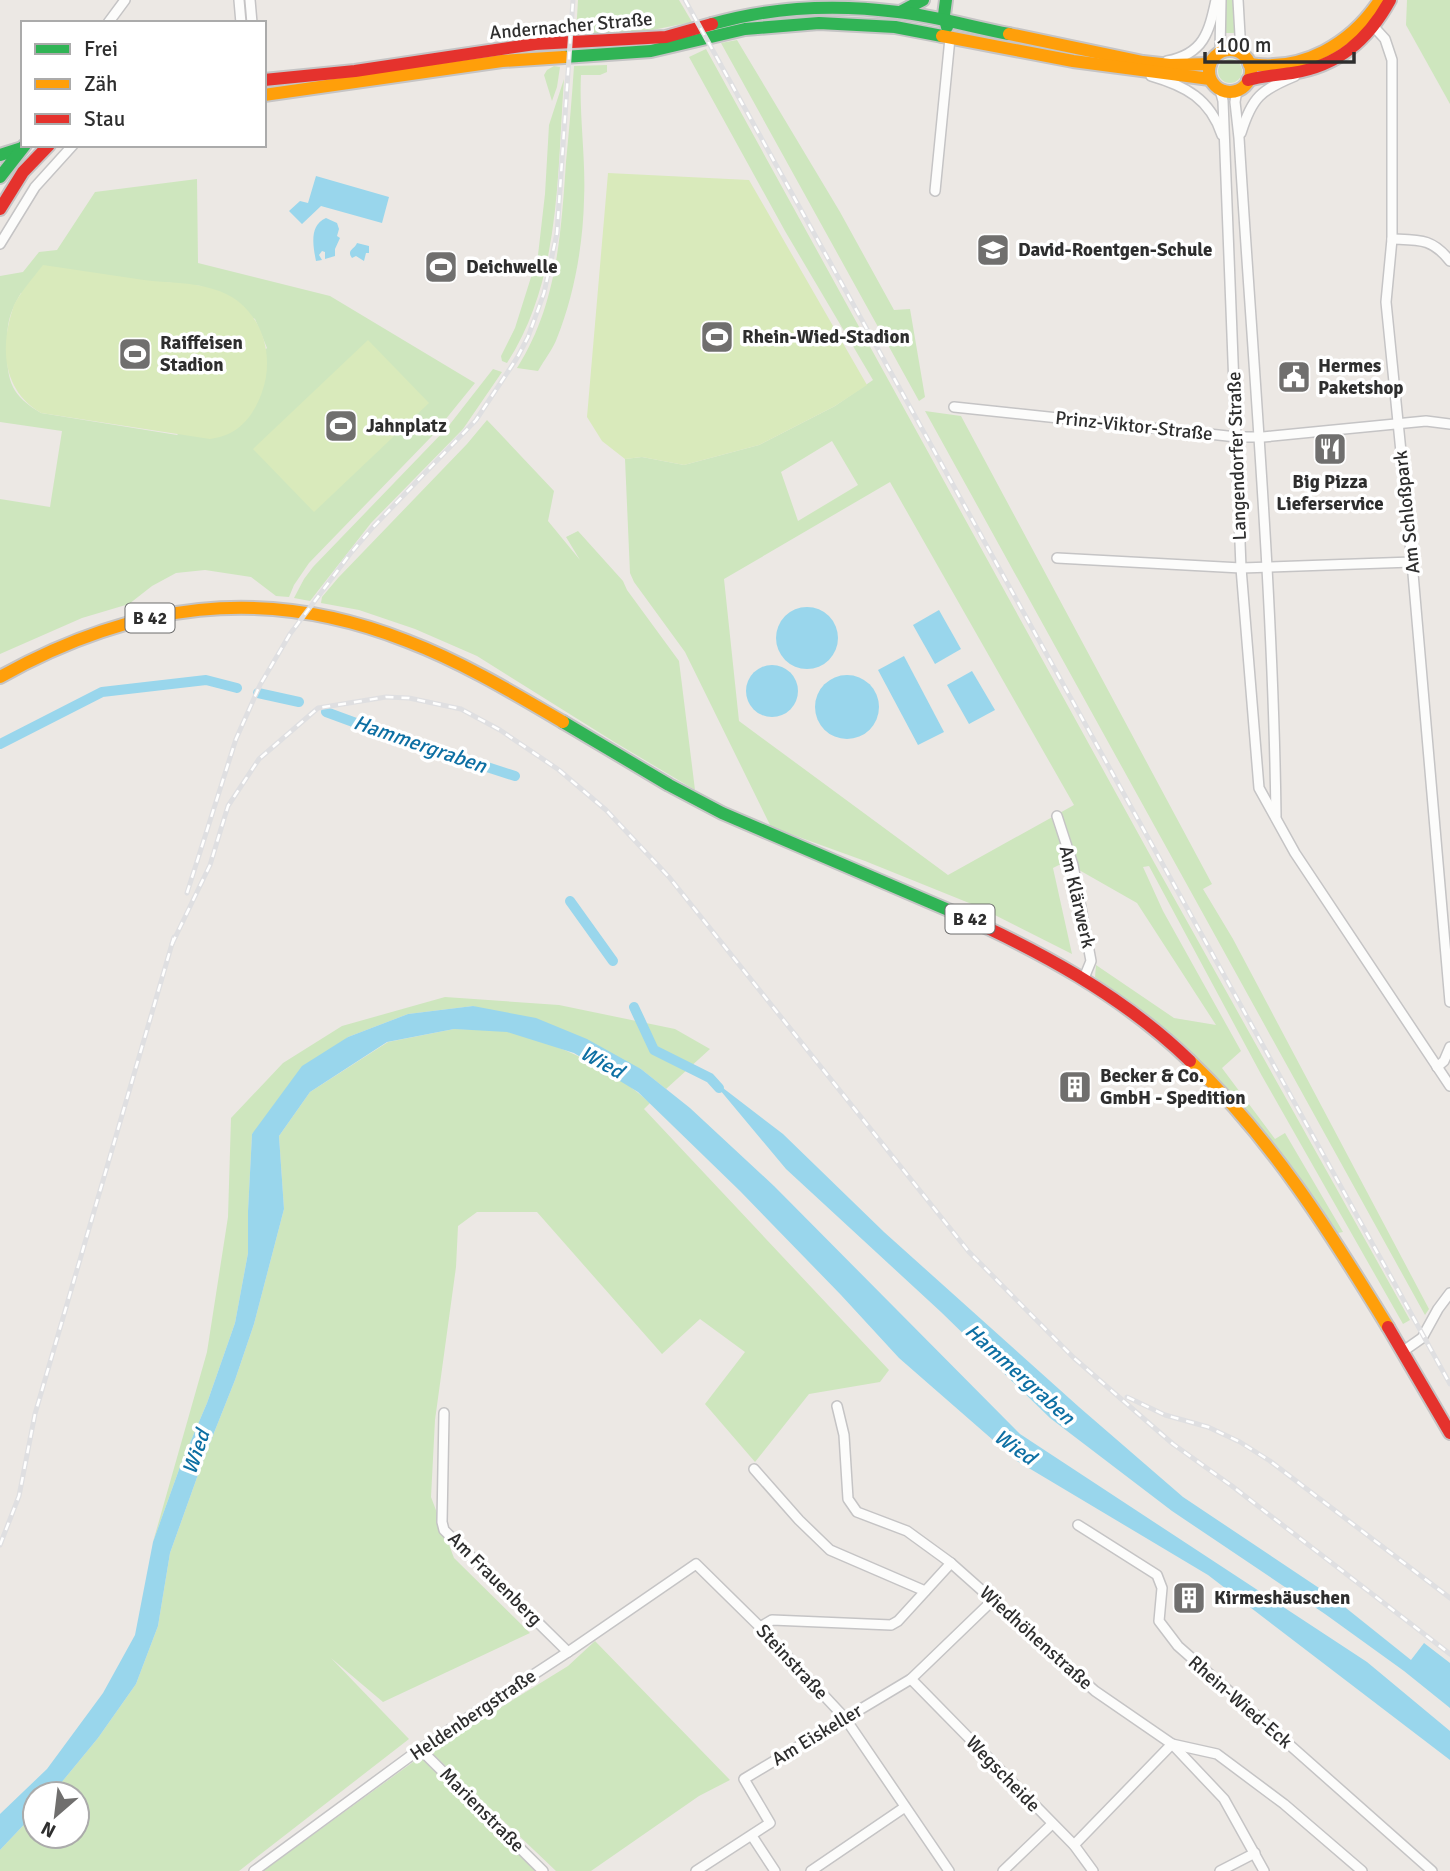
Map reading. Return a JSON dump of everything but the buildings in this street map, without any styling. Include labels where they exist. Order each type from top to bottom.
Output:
[{"type":"street","points":[[109,21],[125,0]]},
{"type":"street","points":[[239,0],[241,21]]},
{"type":"street","points":[[250,0],[252,21]]},
{"type":"street","points":[[905,29],[914,23],[914,17],[906,13],[923,0]]},
{"type":"street","points":[[934,191],[950,38],[945,21],[946,0]]},
{"type":"street","points":[[1219,0],[1220,52]]},
{"type":"street","points":[[1153,64],[1183,57],[1197,48],[1210,27],[1219,0]]},
{"type":"street","points":[[1238,0],[1248,79]]},
{"type":"street","points":[[1380,0],[1355,32],[1326,51],[1292,62],[1263,66],[1228,50],[1220,52],[1210,64],[1210,79],[1220,90],[1228,92],[1237,90],[1248,79],[1308,71],[1329,64],[1356,46],[1374,27],[1390,0]]},
{"type":"street","name":"Andernacher Straße","points":[[266,80],[355,71],[559,42],[666,37],[737,16],[836,7],[906,13],[1153,64],[1210,64]]},
{"type":"street","name":"Andernacher Straße","points":[[266,95],[502,61],[651,51],[721,33],[775,25],[852,23],[905,29],[1119,68],[1210,79]]},
{"type":"street","name":"Am Schloßpark","points":[[1374,27],[1385,39],[1392,60],[1392,239],[1386,302],[1412,562],[1450,1002]]},
{"type":"street","points":[[1119,68],[1169,81],[1196,94],[1213,115],[1224,142]]},
{"type":"street","name":"Langendorfer Straße","points":[[1239,138],[1251,105],[1260,94],[1308,71]]},
{"type":"street","name":"Langendorfer Straße","points":[[1220,90],[1223,101],[1241,568],[1259,788],[1295,853],[1437,1067]]},
{"type":"street","name":"Langendorfer Straße","points":[[1237,90],[1235,106],[1267,567],[1275,725],[1276,818]]},
{"type":"street","points":[[0,155],[21,147]]},
{"type":"street","points":[[0,178],[22,147]]},
{"type":"street","points":[[0,209],[20,177],[47,147]]},
{"type":"street","points":[[0,244],[35,187],[71,147]]},
{"type":"street","points":[[0,178],[20,177]]},
{"type":"street","points":[[1392,239],[1423,240],[1440,248],[1450,261]]},
{"type":"street","name":"Prinz-Viktor-Straße","points":[[954,407],[1237,437],[1426,421],[1450,424]]},
{"type":"street","points":[[1057,558],[1241,568],[1412,562]]},
{"type":"street","name":"B 42","points":[[0,669],[98,632],[145,619],[186,612],[245,608],[289,610],[371,627],[425,646],[481,674],[660,780],[720,812],[797,847],[986,925],[1038,951],[1128,1008],[1171,1043],[1252,1125],[1309,1201],[1342,1251],[1450,1433]]},
{"type":"street","name":"B 42","points":[[0,677],[28,660]]},
{"type":"street","name":"Am Klärwerk","points":[[1057,816],[1073,865],[1091,961],[1084,978]]},
{"type":"street","points":[[1450,1047],[1444,1061],[1437,1067],[1450,1086]]},
{"type":"street","points":[[1402,1352],[1422,1338],[1450,1293]]},
{"type":"street","name":"Wiedhöhenstraße","points":[[836,1406],[844,1435],[848,1499],[857,1512],[907,1531],[951,1563],[1095,1691],[1172,1744],[1224,1799],[1264,1871]]},
{"type":"street","name":"Am Frauenberg","points":[[444,1413],[444,1530],[568,1652]]},
{"type":"street","points":[[754,1469],[830,1550],[925,1591]]},
{"type":"street","name":"Rhein-Wied-Eck","points":[[1078,1525],[1157,1575],[1162,1588],[1159,1622],[1178,1646],[1432,1871]]},
{"type":"street","points":[[760,1627],[772,1620],[891,1626],[951,1563]]},
{"type":"street","name":"Heldenbergstraße","points":[[254,1871],[420,1749],[696,1564]]},
{"type":"street","name":"Steinstraße","points":[[696,1564],[760,1627],[845,1718],[949,1871]]},
{"type":"street","name":"Am Eiskeller","points":[[752,1836],[769,1823],[744,1779],[911,1679],[994,1599]]},
{"type":"street","name":"Wegscheide","points":[[911,1679],[1074,1845],[1093,1871]]},
{"type":"street","points":[[1074,1845],[1172,1744],[1217,1754],[1284,1804],[1362,1871]]},
{"type":"street","name":"Marienstraße","points":[[420,1749],[543,1871]]},
{"type":"street","points":[[811,1871],[905,1807]]},
{"type":"street","points":[[1003,1871],[1052,1824]]},
{"type":"street","points":[[696,1871],[752,1836],[775,1871]]},
{"type":"street","points":[[1220,1871],[1255,1853]]},
{"type":"green space","points":[[578,0],[679,0],[692,22],[633,34],[576,35]]},
{"type":"green space","points":[[1224,0],[1235,0],[1235,33],[1224,33]]},
{"type":"green space","points":[[1407,0],[1450,0],[1450,104],[1406,25]]},
{"type":"green space","points":[[737,40],[840,212],[894,310],[910,309],[925,397],[919,401],[721,43]]},
{"type":"green space","points":[[706,49],[1155,864],[1410,1320],[1403,1324],[1262,1076],[1149,866],[1143,867],[1163,911],[1241,1051],[1222,1068],[1275,1139],[1285,1133],[1343,1232],[1338,1233],[1273,1142],[1181,1043],[1095,977],[1096,965],[1174,1018],[1216,1025],[1137,903],[1065,862],[1053,868],[1072,954],[979,907],[771,827],[685,652],[630,573],[625,459],[642,457],[684,465],[759,445],[835,406],[873,380],[785,231],[689,57]],"holes":[[[832,441],[858,485],[798,521],[781,472]],[[890,482],[1074,805],[948,875],[739,721],[724,579]]]},
{"type":"green space","points":[[1230,59],[1238,63],[1242,71],[1238,79],[1230,83],[1222,79],[1218,71],[1222,63]]},
{"type":"green space","points":[[607,65],[607,72],[600,75],[581,75],[583,217],[580,252],[563,322],[538,371],[517,368],[541,320],[555,269],[574,66]]},
{"type":"green space","points":[[554,66],[560,67],[552,101],[544,75]]},
{"type":"green space","points":[[564,79],[557,189],[547,262],[525,331],[507,363],[502,361],[501,356],[515,328],[538,255],[549,125]]},
{"type":"green space","name":"Rhein-Wied-Stadion","points":[[608,173],[749,180],[867,385],[835,406],[759,445],[684,465],[642,457],[625,459],[602,441],[587,417]]},
{"type":"green space","points":[[197,179],[198,263],[330,296],[475,383],[432,436],[309,563],[289,597],[276,596],[251,577],[205,570],[176,573],[152,586],[129,604],[82,618],[0,654],[0,499],[50,507],[62,431],[0,422],[0,276],[23,272],[39,252],[57,250],[95,192]],"holes":[[[163,282],[201,286],[255,319],[267,348],[177,435],[41,413],[23,400],[13,387],[8,371],[7,334],[13,308],[21,293]]]},
{"type":"green space","name":"Raiffeisen Stadion","points":[[43,265],[205,287],[229,295],[242,304],[260,330],[267,360],[262,392],[249,418],[236,430],[210,439],[41,413],[18,392],[11,379],[6,351],[14,305]]},
{"type":"green space","name":"Jahnplatz","points":[[368,340],[429,403],[314,512],[253,449]]},
{"type":"green space","points":[[493,369],[502,372],[463,429],[371,523],[310,601],[294,598],[313,567],[447,428]]},
{"type":"green space","points":[[925,411],[961,416],[1212,884],[1203,889],[1233,939],[1429,1309],[1425,1315]]},
{"type":"green space","points":[[487,420],[554,491],[548,521],[580,560],[566,537],[578,531],[623,581],[679,661],[695,790],[477,656],[415,629],[359,610],[321,603],[322,597],[338,578]]},
{"type":"green space","points":[[445,997],[559,1005],[675,1029],[710,1049],[666,1089],[641,1069],[473,1006],[408,1014],[348,1037],[252,1134],[248,1253],[235,1323],[153,1542],[207,1352],[228,1217],[231,1118],[283,1063],[342,1026]]},
{"type":"green space","points":[[454,1029],[502,1031],[565,1050],[620,1079],[650,1103],[644,1109],[889,1370],[880,1382],[809,1394],[755,1462],[705,1404],[745,1352],[700,1319],[662,1354],[537,1212],[477,1212],[458,1226],[456,1267],[435,1420],[431,1497],[454,1558],[530,1633],[383,1702],[331,1658],[409,1739],[239,1871],[0,1871],[0,1850],[21,1828],[21,1850],[91,1850],[91,1780],[64,1780],[98,1738],[136,1684],[158,1626],[170,1553],[254,1324],[284,1209],[279,1136],[310,1092],[388,1042]]},
{"type":"green space","points":[[595,1641],[730,1780],[699,1796],[591,1871],[556,1871],[430,1751],[568,1666]]},
{"type":"green space","points":[[420,1757],[538,1871],[263,1871]]},
{"type":"water","points":[[316,176],[389,197],[382,223],[321,206],[302,224],[289,211],[300,201],[308,203]]},
{"type":"water","points":[[326,218],[337,223],[337,236],[340,238],[335,256],[325,259],[325,252],[322,251],[319,255],[322,260],[316,261],[313,243],[315,231]]},
{"type":"water","points":[[357,243],[369,246],[369,253],[366,253],[364,261],[350,255]]},
{"type":"water","points":[[801,607],[813,607],[829,616],[836,626],[836,650],[829,660],[813,669],[801,669],[790,664],[781,655],[776,644],[776,632],[781,621],[790,612]]},
{"type":"water","points":[[939,610],[961,649],[935,664],[913,625]]},
{"type":"water","points":[[904,656],[944,732],[918,745],[878,670]]},
{"type":"water","points":[[772,665],[782,667],[790,673],[796,681],[796,701],[790,709],[782,715],[772,717],[762,715],[754,709],[748,701],[746,691],[748,681],[754,673],[762,667]]},
{"type":"water","points":[[972,671],[995,710],[969,724],[947,685]]},
{"type":"water","points":[[847,675],[865,681],[873,689],[879,707],[873,725],[865,733],[847,739],[829,733],[821,725],[815,707],[821,689],[829,681]]},
{"type":"water","name":"Wied","points":[[473,1006],[536,1018],[587,1039],[641,1069],[690,1108],[774,1186],[1020,1434],[1367,1662],[1450,1731],[1450,1760],[1208,1575],[1017,1461],[899,1358],[740,1191],[638,1092],[574,1053],[507,1032],[454,1029],[387,1042],[310,1092],[279,1136],[284,1209],[254,1324],[170,1553],[158,1626],[136,1684],[98,1738],[64,1780],[36,1780],[47,1769],[103,1693],[135,1635],[153,1542],[235,1323],[248,1253],[252,1134],[302,1066],[348,1037],[408,1014]]},
{"type":"water","points":[[710,1078],[783,1134],[884,1232],[1183,1497],[1331,1596],[1411,1660],[1424,1643],[1450,1663],[1450,1708],[1325,1614],[1172,1511],[1050,1418],[941,1312],[786,1169]]},
{"type":"water","points":[[21,1794],[21,1828],[0,1850],[0,1814]]},
{"type":"waterway","name":"Hammergraben","points":[[0,744],[102,692],[206,680],[237,688]]},
{"type":"waterway","name":"Hammergraben","points":[[258,693],[299,702]]},
{"type":"waterway","name":"Hammergraben","points":[[326,712],[515,776]]},
{"type":"waterway","name":"Hammergraben","points":[[570,901],[613,961]]},
{"type":"waterway","name":"Hammergraben","points":[[634,1007],[654,1050],[710,1078],[719,1088]]},
{"type":"railway","points":[[187,893],[236,739],[260,685],[290,634],[373,527],[476,420],[528,337],[544,293],[557,233],[573,0]]},
{"type":"railway","points":[[685,0],[1450,1384]]},
{"type":"railway","points":[[172,944],[210,865],[228,806],[259,759],[318,708],[386,697],[409,698],[461,709],[500,730],[559,770],[606,810],[669,877],[969,1252],[1074,1358],[1173,1444],[1232,1486],[1450,1654]]},
{"type":"railway","points":[[0,1545],[19,1496],[35,1414],[174,937]]},
{"type":"railway","points":[[1127,1397],[1165,1415],[1208,1427],[1240,1442],[1270,1461],[1450,1598]]},
{"type":"traffic: fast","points":[[900,12],[923,0]]},
{"type":"traffic: fast","points":[[946,0],[944,15],[947,27]]},
{"type":"traffic: fast","points":[[712,24],[781,11],[851,8],[912,14],[1009,34]]},
{"type":"traffic: fast","points":[[564,57],[651,51],[745,29],[819,23],[895,27],[942,36]]},
{"type":"traffic: fast","points":[[0,177],[23,147]]},
{"type":"traffic: fast","points":[[0,155],[22,148]]},
{"type":"traffic: fast","points":[[563,722],[722,813],[953,912]]},
{"type":"traffic: slow","points":[[1249,64],[1288,64],[1324,52],[1355,30],[1380,0]]},
{"type":"traffic: slow","points":[[1009,34],[1143,62],[1170,65],[1210,64]]},
{"type":"traffic: slow","points":[[942,36],[1073,61],[1210,79]]},
{"type":"traffic: slow","points":[[1230,50],[1245,56],[1251,71],[1245,86],[1230,92],[1215,86],[1209,71],[1215,56],[1230,50]]},
{"type":"traffic: slow","points":[[266,95],[502,61],[564,57]]},
{"type":"traffic: slow","points":[[0,677],[99,632],[149,618],[199,610],[250,608],[302,612],[354,623],[427,649],[467,668],[563,722]]},
{"type":"traffic: slow","points":[[1190,1061],[1247,1122],[1298,1187],[1388,1327]]},
{"type":"traffic: jam","points":[[1248,80],[1309,69],[1337,57],[1361,39],[1390,0]]},
{"type":"traffic: jam","points":[[266,80],[355,71],[535,44],[666,37],[712,24]]},
{"type":"traffic: jam","points":[[0,209],[23,172],[47,147]]},
{"type":"traffic: jam","points":[[953,912],[1078,976],[1136,1015],[1190,1061]]},
{"type":"traffic: jam","points":[[1388,1327],[1450,1433]]},
{"type":"place","name":"David-Roentgen-Schule","points":[[993,250]]},
{"type":"place","name":"Deichwelle","points":[[441,267]]},
{"type":"place","name":"Rhein-Wied-Stadion","points":[[717,337]]},
{"type":"place","name":"Raiffeisen Stadion","points":[[135,354]]},
{"type":"place","name":"Hermes Paketshop","points":[[1294,377]]},
{"type":"place","name":"Jahnplatz","points":[[341,426]]},
{"type":"place","name":"Big Pizza Lieferservice","points":[[1330,449]]},
{"type":"place","name":"Becker & Co. GmbH - Spedition","points":[[1075,1087]]},
{"type":"place","name":"Kirmeshäuschen","points":[[1189,1598]]}]
